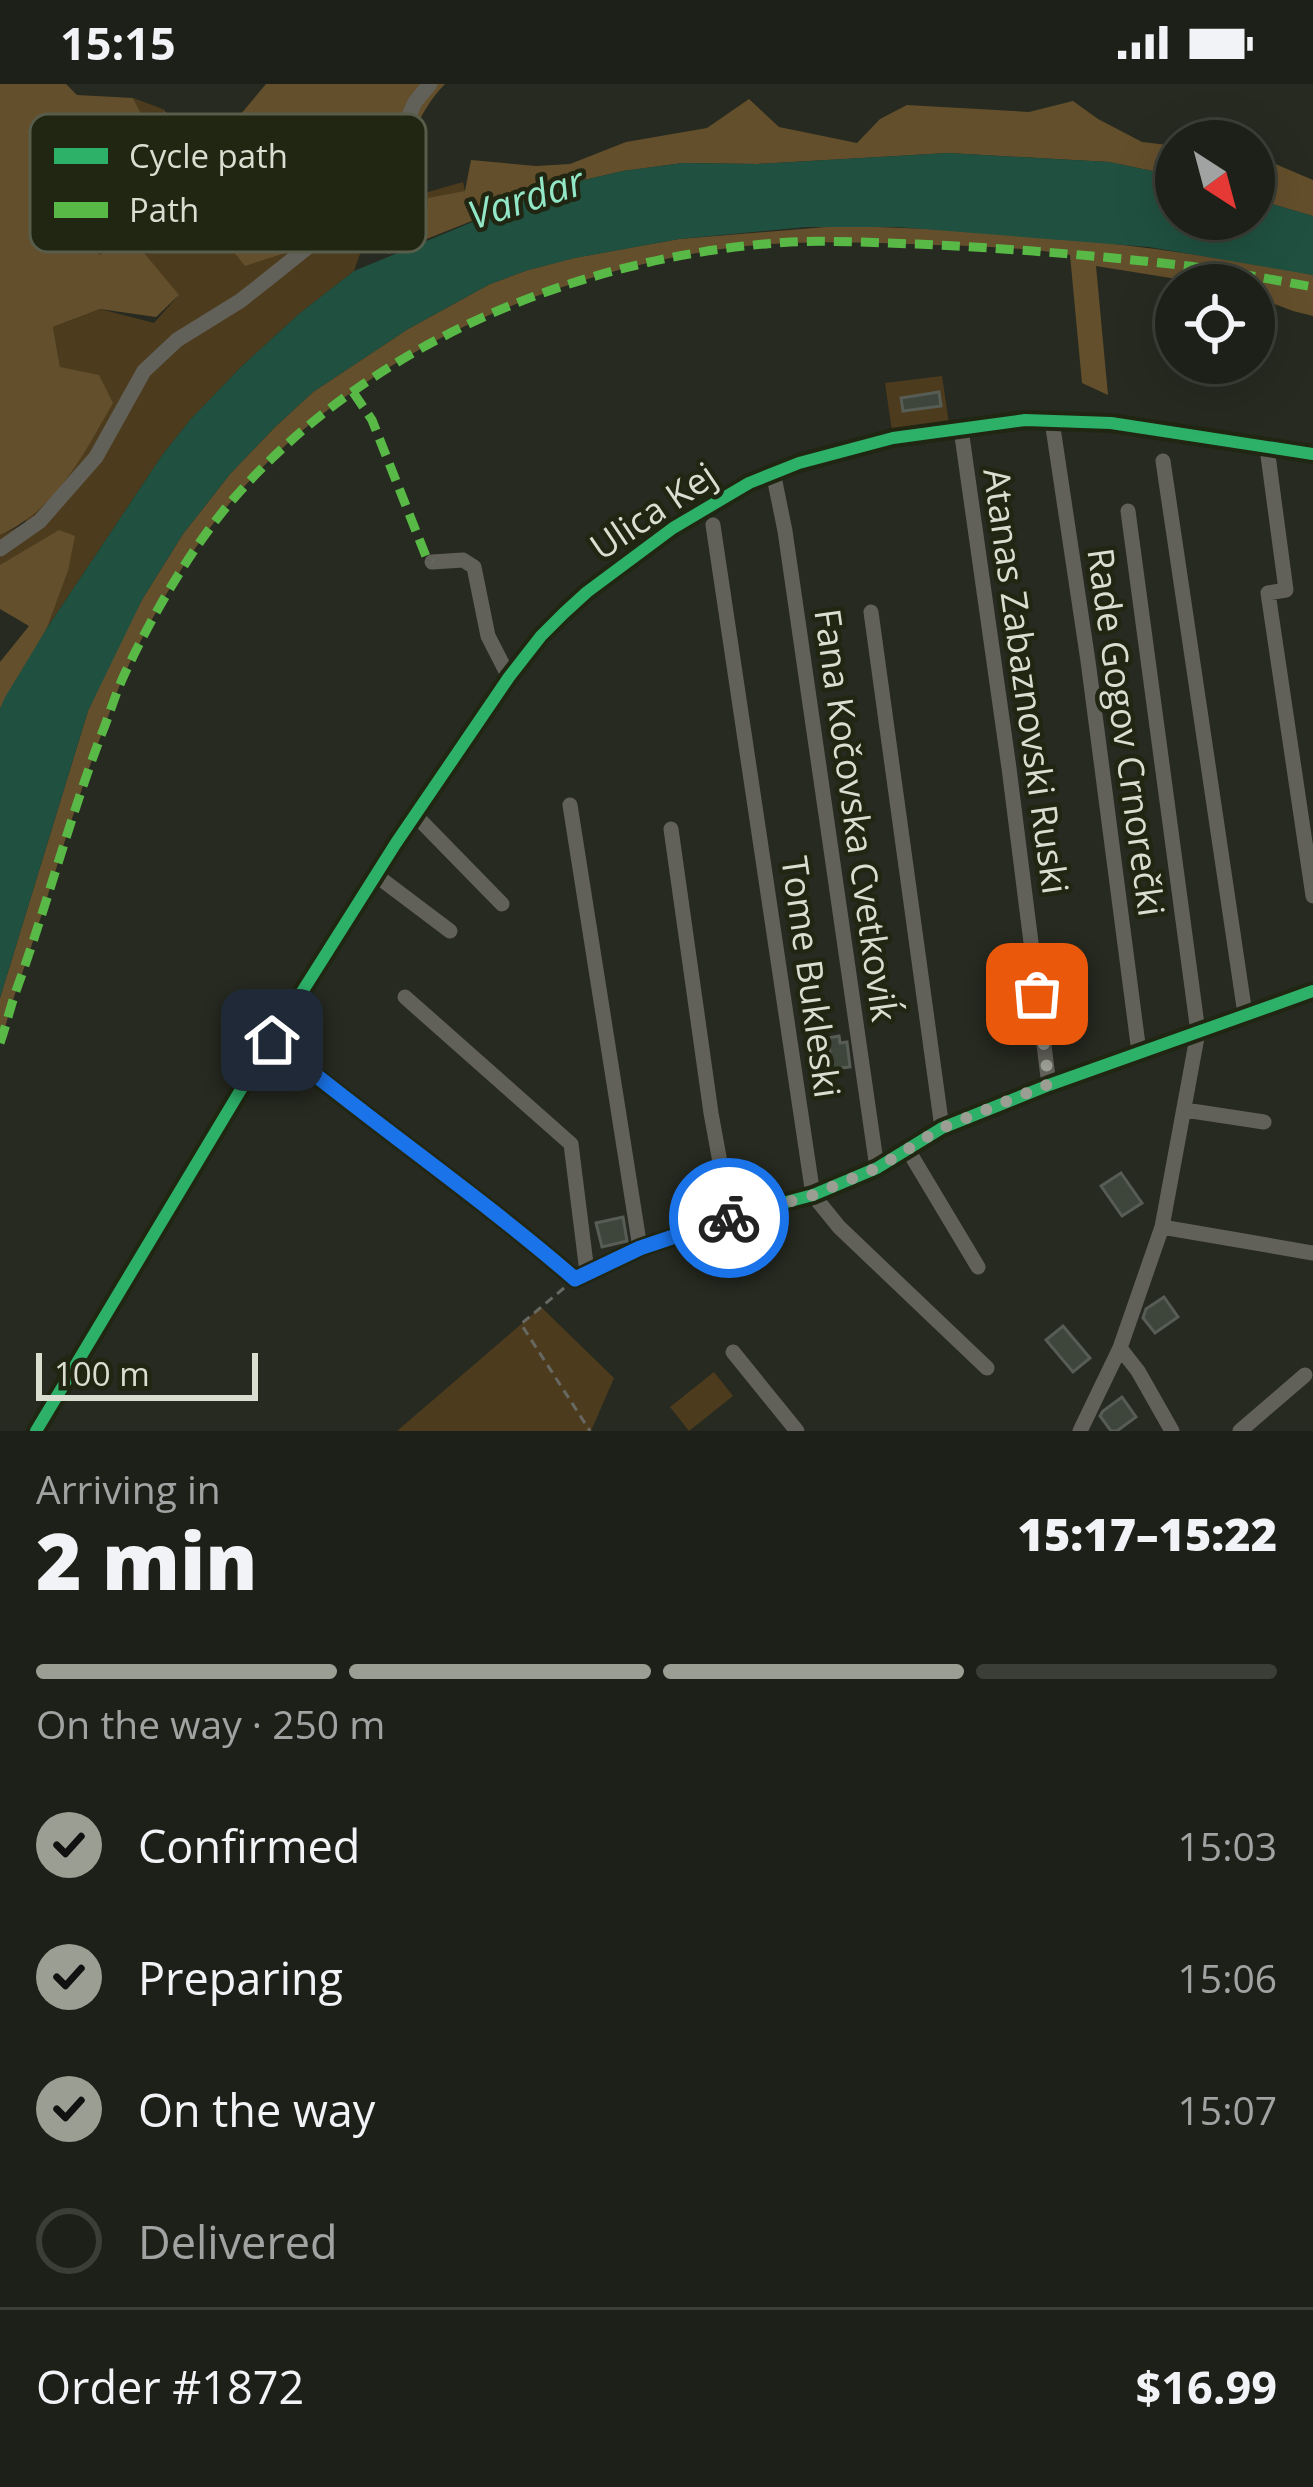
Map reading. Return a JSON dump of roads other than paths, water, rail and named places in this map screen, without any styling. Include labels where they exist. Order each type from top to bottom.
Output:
[{"type":"street","points":[[411,114],[430,84]]},
{"type":"street","points":[[0,549],[40,521],[96,458],[144,371],[177,340],[240,301],[302,252]]},
{"type":"street","name":"Ulica Kej","points":[[36,1431],[415,814],[509,677],[587,592],[728,494],[773,472],[893,438],[1025,420],[1111,423],[1313,454]]},
{"type":"street","name":"Rade Gogov Crnorečki","points":[[1052,421],[1139,1052]]},
{"type":"street","name":"Atanas Zabaznovski Ruski","points":[[961,429],[1049,1084]]},
{"type":"street","points":[[1268,448],[1286,590],[1268,593],[1313,896]]},
{"type":"street","points":[[1163,461],[1245,1014]]},
{"type":"street","name":"Fana Kočovska Cvetkoviḱ","points":[[773,472],[877,1168]]},
{"type":"street","points":[[1081,1431],[1120,1348],[1162,1227],[1198,1032],[1128,511]]},
{"type":"street","name":"Tome Bukleski","points":[[713,525],[813,1195]]},
{"type":"street","points":[[432,562],[463,560],[474,567],[488,636],[509,677]]},
{"type":"street","points":[[871,612],[942,1128]]},
{"type":"street","points":[[570,805],[640,1248]]},
{"type":"street","points":[[415,814],[502,904]]},
{"type":"street","points":[[670,829],[730,1217]]},
{"type":"street","points":[[377,876],[449,931]]},
{"type":"street","points":[[581,1275],[640,1248],[813,1195],[877,1168],[942,1128],[1049,1084],[1313,991]]},
{"type":"street","points":[[405,997],[571,1144],[581,1275]]},
{"type":"street","points":[[272,1040],[581,1275]]},
{"type":"street","points":[[1185,1110],[1264,1122]]},
{"type":"street","points":[[908,1150],[977,1267]]},
{"type":"street","points":[[813,1195],[839,1227],[987,1368]]},
{"type":"street","points":[[1162,1227],[1313,1253]]},
{"type":"street","points":[[1120,1348],[1172,1431]]},
{"type":"street","points":[[733,1352],[797,1431]]},
{"type":"street","points":[[1240,1431],[1305,1375]]},
{"type":"water label","name":"Vardar","points":[[526,198]]}]
